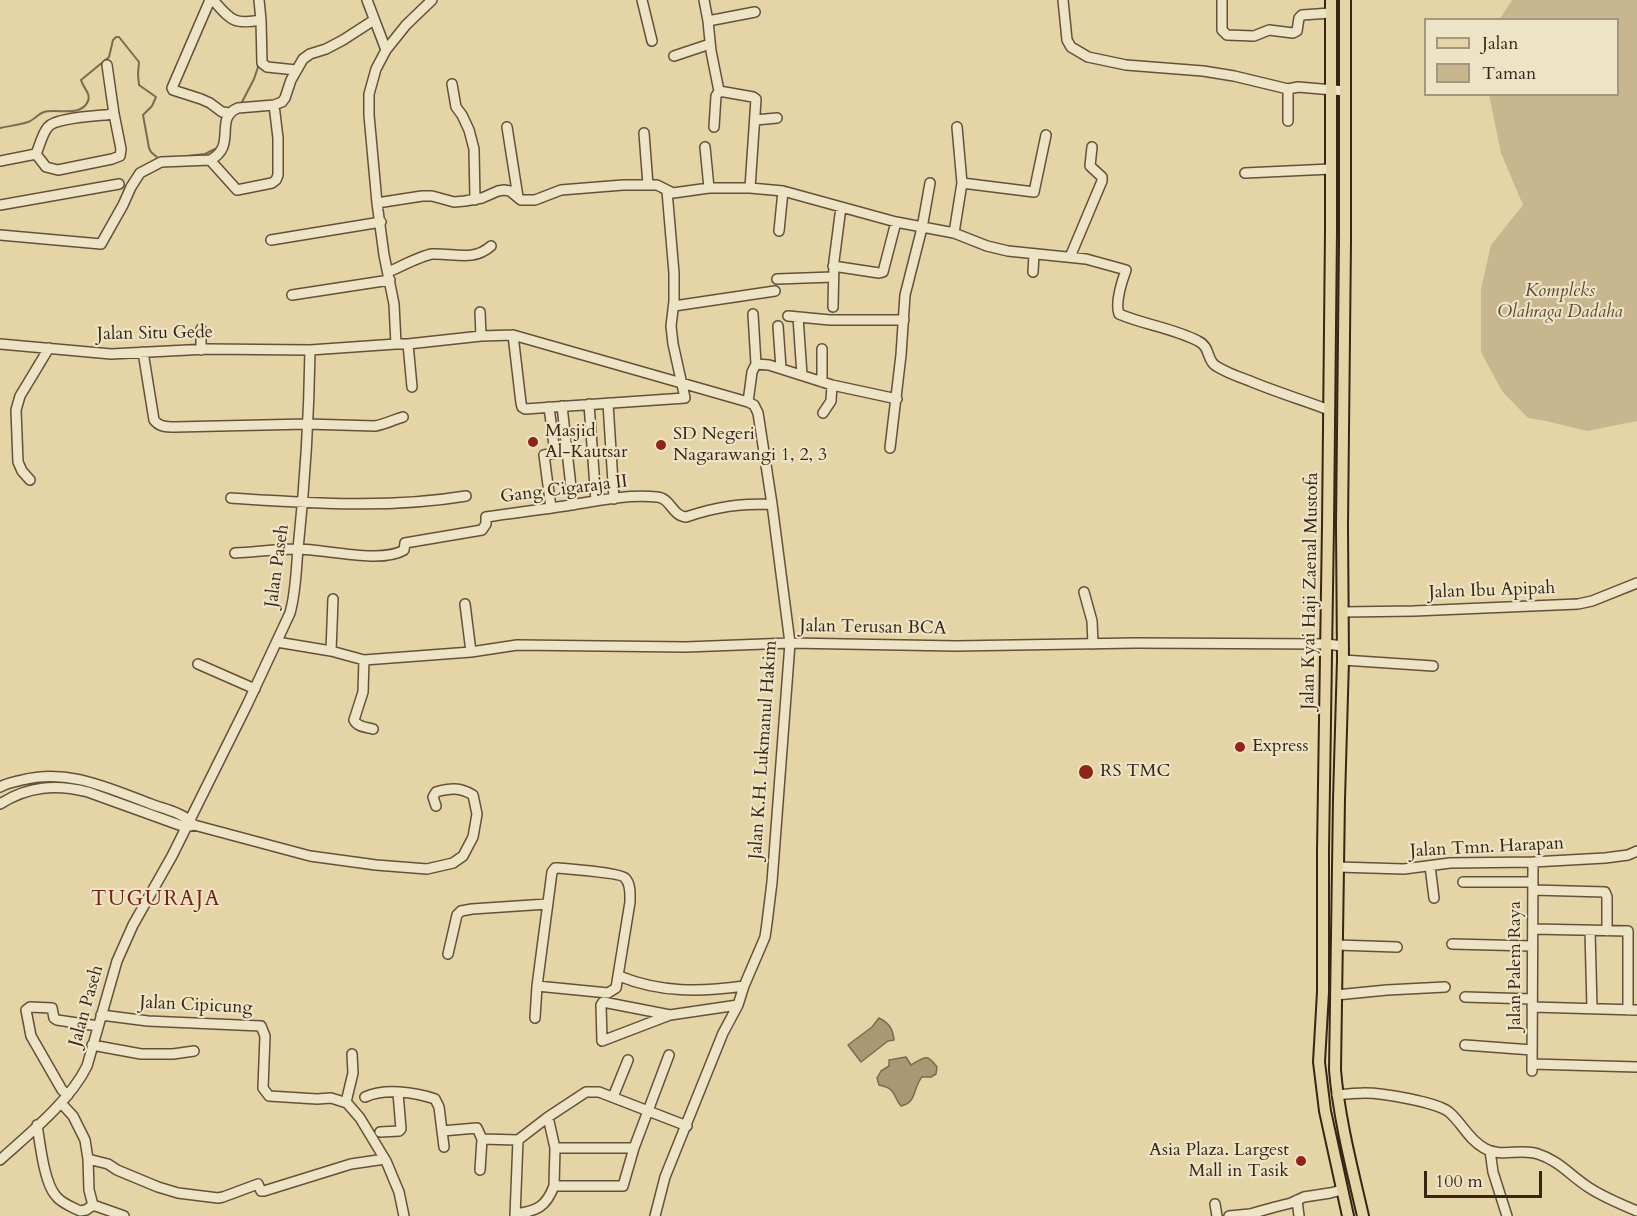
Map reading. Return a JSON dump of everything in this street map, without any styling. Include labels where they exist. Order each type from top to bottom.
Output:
[{"type":"main road","name":"Jalan Kyai Haji Zaenal Mustofa","points":[[1331,0],[1328,525],[1319,1062],[1325,1111],[1348,1216]]},
{"type":"main road","name":"Jalan Kyai Haji Zaenal Mustofa","points":[[1345,0],[1343,660],[1335,1070],[1337,1095],[1363,1216]]},
{"type":"main road","points":[[1331,231],[1345,232]]},
{"type":"main road","points":[[1329,372],[1344,374]]},
{"type":"main road","points":[[1328,525],[1342,526]]},
{"type":"main road","points":[[1324,798],[1339,799]]},
{"type":"main road","points":[[1323,880],[1338,881]]},
{"type":"main road","points":[[1321,1045],[1335,1048]]},
{"type":"main road","points":[[1339,1176],[1354,1176]]},
{"type":"street","points":[[227,113],[210,103],[172,88],[212,0],[236,21],[259,20]]},
{"type":"street","points":[[259,0],[263,64],[267,67],[296,70]]},
{"type":"street","points":[[367,0],[386,50]]},
{"type":"street","points":[[396,344],[394,304],[377,203],[369,94],[376,69],[386,50],[406,25],[432,0]]},
{"type":"street","points":[[642,0],[652,41]]},
{"type":"street","points":[[704,0],[719,92],[716,96],[714,127]]},
{"type":"street","points":[[1063,0],[1067,40],[1071,46],[1088,57],[1126,65],[1203,71],[1288,89],[1298,87],[1345,91]]},
{"type":"street","points":[[1222,0],[1222,30],[1227,35],[1254,36],[1269,30],[1293,33],[1297,31],[1299,18],[1302,15],[1331,13]]},
{"type":"street","points":[[708,21],[755,12]]},
{"type":"street","points":[[227,113],[238,108],[274,105],[282,102],[303,59],[343,40],[374,20]]},
{"type":"street","points":[[674,56],[710,44]]},
{"type":"street","points":[[36,154],[46,167],[58,170],[120,156],[121,149],[107,65]]},
{"type":"street","points":[[452,84],[456,107],[469,130],[474,149],[475,200]]},
{"type":"street","points":[[1288,89],[1288,121]]},
{"type":"street","points":[[719,92],[754,98],[750,188]]},
{"type":"street","points":[[210,160],[237,190],[272,183],[276,180],[278,138],[274,105]]},
{"type":"street","points":[[0,235],[100,244],[140,173],[161,162],[210,160],[218,154],[224,146],[227,113]]},
{"type":"street","points":[[36,154],[50,124],[114,114]]},
{"type":"street","points":[[754,120],[777,118]]},
{"type":"street","points":[[507,127],[518,197]]},
{"type":"street","points":[[954,233],[962,183],[957,128]]},
{"type":"street","points":[[644,133],[648,185]]},
{"type":"street","points":[[962,183],[1034,192],[1046,135]]},
{"type":"street","points":[[705,147],[709,188]]},
{"type":"street","points":[[1070,257],[1102,181],[1102,177],[1090,166],[1092,147]]},
{"type":"street","points":[[0,161],[36,154]]},
{"type":"street","points":[[1245,173],[1331,169]]},
{"type":"street","points":[[890,448],[897,399],[905,295],[922,228],[930,183]]},
{"type":"street","points":[[0,205],[119,184]]},
{"type":"street","points":[[377,203],[422,196],[432,196],[454,202],[475,200],[504,190],[525,200],[535,200],[561,190],[623,184],[657,185],[673,193],[709,188],[783,191],[896,222],[954,233],[985,251],[1070,257],[1126,270],[1117,309],[1119,314],[1179,332],[1203,344],[1215,366],[1290,397],[1329,410]]},
{"type":"street","points":[[513,335],[522,407],[525,409],[685,398],[671,326],[674,306],[674,273],[667,191]]},
{"type":"street","points":[[779,231],[783,191]]},
{"type":"street","points":[[834,307],[833,266],[841,207]]},
{"type":"street","points":[[271,240],[381,222]]},
{"type":"street","points":[[833,266],[883,272],[896,222]]},
{"type":"street","points":[[292,295],[389,276],[431,254],[475,255],[491,246]]},
{"type":"street","points":[[1033,272],[1034,254]]},
{"type":"street","points":[[777,279],[833,277]]},
{"type":"street","points":[[674,306],[775,291]]},
{"type":"street","points":[[480,312],[481,336]]},
{"type":"street","points":[[310,350],[513,335],[748,402],[752,372],[756,364],[753,314]]},
{"type":"street","points":[[802,375],[793,317],[830,320],[904,320]]},
{"type":"street","points":[[778,326],[781,368]]},
{"type":"street","points":[[201,329],[201,350]]},
{"type":"street","name":"Jalan Situ Gede","points":[[0,344],[111,354],[201,350],[310,350]]},
{"type":"street","points":[[408,344],[412,387]]},
{"type":"street","points":[[30,480],[18,462],[16,410],[20,396],[49,348]]},
{"type":"street","name":"Jalan Paseh","points":[[0,1160],[68,1095],[80,1080],[87,1066],[117,961],[133,925],[189,824],[290,613],[294,597],[303,503],[310,350]]},
{"type":"street","points":[[822,350],[822,382]]},
{"type":"street","points":[[142,352],[154,420],[159,425],[175,428],[307,424],[375,426],[403,417]]},
{"type":"street","points":[[756,364],[769,365],[832,385],[897,399]]},
{"type":"street","points":[[823,414],[831,401],[832,385]]},
{"type":"street","name":"Jalan K.H. Lukmanul Hakim","points":[[655,1216],[665,1177],[723,1033],[738,1005],[765,937],[772,882],[790,643],[758,413],[754,405],[748,402]]},
{"type":"street","points":[[608,403],[614,499]]},
{"type":"street","points":[[589,404],[596,501]]},
{"type":"street","points":[[561,406],[573,504]]},
{"type":"street","points":[[549,407],[555,453],[544,455],[551,508]]},
{"type":"street","points":[[231,498],[303,503],[407,503],[466,496]]},
{"type":"street","name":"Gang Cigaraja II","points":[[298,549],[368,555],[397,554],[404,550],[405,543],[482,530],[486,524],[486,517],[614,499],[661,497],[681,517],[724,506],[772,504]]},
{"type":"street","points":[[235,553],[298,549]]},
{"type":"street","name":"Jalan Ibu Apipah","points":[[1343,612],[1578,604],[1592,601],[1637,583]]},
{"type":"street","points":[[1084,592],[1092,621],[1093,644]]},
{"type":"street","points":[[331,651],[333,599]]},
{"type":"street","points":[[465,604],[471,652]]},
{"type":"street","name":"Jalan Terusan BCA","points":[[277,642],[331,651],[364,660],[471,652],[517,645],[686,647],[790,643],[956,646],[1177,643],[1343,646]]},
{"type":"street","points":[[364,660],[363,692],[354,720],[357,724],[373,729]]},
{"type":"street","points":[[1343,660],[1433,666]]},
{"type":"street","points":[[198,664],[255,688]]},
{"type":"street","points":[[0,786],[35,776],[68,776],[121,793],[189,824]]},
{"type":"street","points":[[0,804],[21,793],[38,788],[72,788],[189,824],[310,856],[427,870],[453,863],[462,856],[473,837],[477,814],[473,795],[464,789],[436,792],[433,797],[436,806]]},
{"type":"street","name":"Jalan Tmn. Harapan","points":[[1338,867],[1393,870],[1450,863],[1605,858],[1628,855],[1637,851]]},
{"type":"street","name":"Jalan Palem Raya","points":[[1533,862],[1532,1067],[1637,1067]]},
{"type":"street","points":[[1430,867],[1434,898]]},
{"type":"street","points":[[535,1018],[537,986],[552,872],[556,868],[626,878],[630,889],[630,902],[619,976],[615,988],[608,993],[537,986]]},
{"type":"street","points":[[1463,882],[1605,892],[1607,897],[1606,931]]},
{"type":"street","points":[[448,954],[457,915],[461,911],[547,904]]},
{"type":"street","points":[[1465,997],[1633,1010],[1628,931],[1533,929]]},
{"type":"street","points":[[1590,931],[1592,1008]]},
{"type":"street","points":[[1452,944],[1532,946]]},
{"type":"street","points":[[1336,945],[1397,947]]},
{"type":"street","points":[[619,976],[653,987],[681,990],[707,991],[744,986]]},
{"type":"street","points":[[1336,995],[1445,987]]},
{"type":"street","points":[[670,1015],[603,1002],[601,1005],[602,1041],[670,1015],[738,1005]]},
{"type":"street","points":[[68,1095],[62,1090],[36,1047],[31,1036],[26,1010],[30,1007],[52,1008],[54,1018],[57,1020],[98,1026]]},
{"type":"street","points":[[642,1010],[642,1026]]},
{"type":"street","name":"Jalan Cipicung","points":[[101,1015],[148,1021],[261,1026],[265,1036],[263,1088],[269,1096],[331,1098],[348,1105]]},
{"type":"street","points":[[92,1045],[141,1054],[173,1054],[194,1051]]},
{"type":"street","points":[[1466,1045],[1532,1050]]},
{"type":"street","points":[[352,1054],[353,1072],[348,1105],[360,1118],[385,1159],[399,1192],[404,1216]]},
{"type":"street","points":[[554,1186],[623,1186],[634,1148],[669,1055]]},
{"type":"street","points":[[613,1097],[628,1060]]},
{"type":"street","points":[[365,1097],[381,1091],[435,1099],[444,1148]]},
{"type":"street","points":[[482,1139],[518,1140],[588,1091],[599,1092],[687,1126]]},
{"type":"street","points":[[380,1132],[401,1129],[398,1093]]},
{"type":"street","points":[[1337,1095],[1377,1094],[1433,1105],[1449,1112],[1471,1138],[1490,1151],[1539,1154],[1558,1164],[1588,1188],[1637,1211]]},
{"type":"street","points":[[61,1102],[73,1116],[85,1140],[89,1190],[93,1205],[108,1213],[124,1216]]},
{"type":"street","points":[[518,1140],[515,1215],[540,1208],[551,1195],[554,1186],[555,1148],[548,1117]]},
{"type":"street","points":[[37,1125],[49,1184],[56,1197],[80,1211],[87,1210],[93,1205]]},
{"type":"street","points":[[442,1131],[477,1128],[482,1139],[480,1170]]},
{"type":"street","points":[[555,1148],[634,1148]]},
{"type":"street","points":[[1490,1151],[1493,1172],[1507,1216]]},
{"type":"street","points":[[88,1159],[108,1164],[158,1187],[178,1193],[218,1198],[258,1184],[262,1192],[351,1164],[385,1159]]},
{"type":"street","points":[[1229,1216],[1265,1213],[1304,1197],[1342,1190]]},
{"type":"street","points":[[1298,1200],[1299,1216]]},
{"type":"street","points":[[1215,1204],[1217,1216]]},
{"type":"green space","name":"Kompleks Olahraga Dadaha","points":[[1512,0],[1637,0],[1637,421],[1587,431],[1528,418],[1502,391],[1481,352],[1481,289],[1491,245],[1523,205],[1501,153],[1489,96],[1619,96],[1619,18],[1501,18]]},
{"type":"shaded area","points":[[879,1018],[890,1027],[894,1040],[888,1041],[861,1062],[848,1045],[872,1027]]},
{"type":"shaded area","points":[[906,1057],[911,1065],[927,1058],[937,1067],[936,1074],[931,1077],[922,1077],[910,1102],[901,1106],[891,1090],[879,1085],[877,1078],[881,1071],[889,1066],[889,1060]]},
{"type":"waterway","points":[[0,128],[28,122],[44,112],[74,111],[85,106],[88,95],[81,80],[109,57],[113,40],[119,37],[139,62],[139,85],[156,97],[152,106],[143,115],[149,148],[159,159]]},
{"type":"waterway","points":[[239,105],[254,79],[259,64]]},
{"type":"waterway","points":[[179,157],[205,154],[217,148]]},
{"type":"place","name":"Masjid Al-Kautsar","points":[[533,442]]},
{"type":"place","name":"SD Negeri Nagarawangi 1, 2, 3","points":[[661,445]]},
{"type":"place","name":"Express","points":[[1240,747]]},
{"type":"place","name":"RS TMC","points":[[1086,772]]},
{"type":"place","name":"Asia Plaza. Largest Mall in Tasik","points":[[1301,1161]]},
{"type":"district","name":"TUGURAJA","points":[[156,900]]}]
